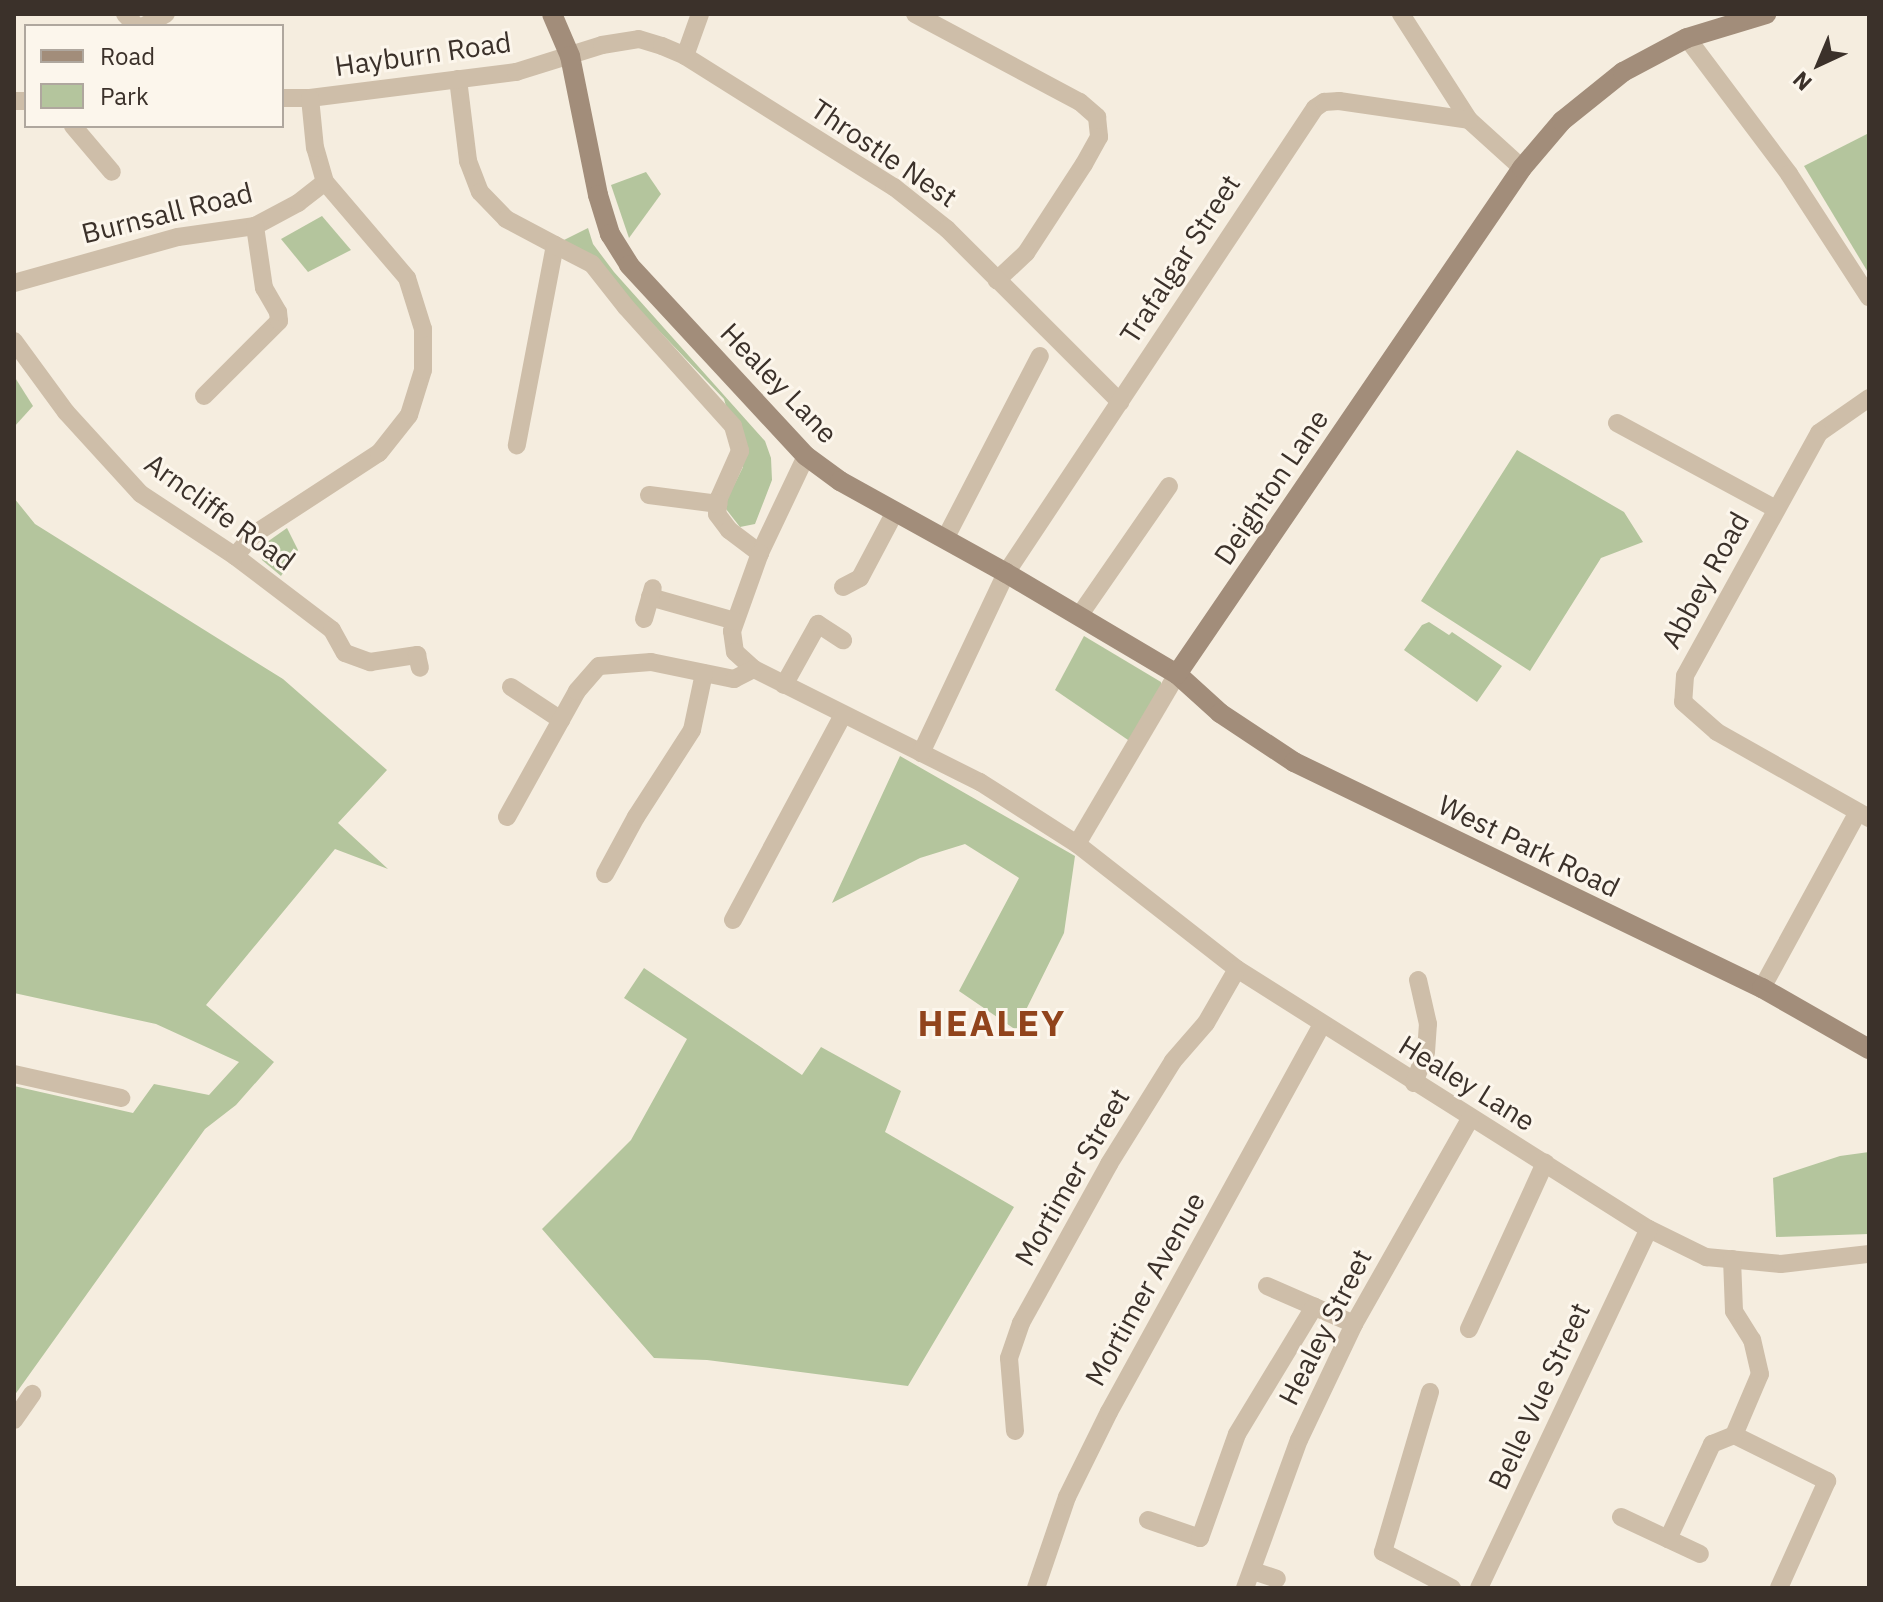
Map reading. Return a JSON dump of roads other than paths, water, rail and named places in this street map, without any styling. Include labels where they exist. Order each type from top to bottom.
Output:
[{"type":"main road","name":"Healey Lane","points":[[552,14],[570,56],[598,195],[610,234],[629,265],[806,456],[840,481],[1006,573],[1177,674]]},
{"type":"main road","name":"Deighton Lane","points":[[1177,674],[1522,168],[1562,121],[1623,72],[1687,38],[1766,14]]},
{"type":"main road","name":"West Park Road","points":[[1177,674],[1220,713],[1294,762],[1762,988],[1869,1049]]},
{"type":"street","points":[[148,24],[166,14]]},
{"type":"street","points":[[685,56],[700,14]]},
{"type":"street","points":[[915,14],[1080,102],[1097,117],[1099,137],[1084,164],[1026,253],[997,280]]},
{"type":"street","points":[[1401,14],[1469,120],[1522,168]]},
{"type":"street","points":[[1687,38],[1789,174],[1869,297]]},
{"type":"street","name":"Throstle Nest","points":[[570,56],[602,45],[639,39],[685,56],[894,187],[947,229],[1120,402]]},
{"type":"street","name":"Hayburn Road","points":[[284,98],[310,98],[516,72],[570,56]]},
{"type":"street","points":[[458,79],[468,161],[480,192],[506,219],[592,264],[626,307],[733,426],[740,451],[718,504],[717,514],[729,530],[760,553]]},
{"type":"street","points":[[235,556],[253,535],[379,453],[409,415],[423,370],[423,329],[407,278],[325,182],[315,148],[310,98]]},
{"type":"street","name":"Trafalgar Street","points":[[921,753],[1006,573],[1315,108],[1324,102],[1339,101],[1469,120]]},
{"type":"street","points":[[75,128],[112,172]]},
{"type":"street","name":"Burnsall Road","points":[[14,283],[178,237],[255,226],[298,203],[325,182]]},
{"type":"street","points":[[204,396],[279,321],[278,312],[264,288],[255,226]]},
{"type":"street","points":[[517,445],[555,245]]},
{"type":"street","name":"Arncliffe Road","points":[[14,341],[84,434],[141,494],[235,556],[332,630],[345,653],[370,662],[417,655],[420,668]]},
{"type":"street","points":[[945,539],[1040,356]]},
{"type":"street","name":"Abbey Road","points":[[1863,815],[1717,732],[1683,702],[1685,676],[1819,433],[1869,398]]},
{"type":"street","points":[[1617,423],[1776,509]]},
{"type":"street","points":[[507,817],[577,691],[599,666],[651,662],[734,679],[754,669],[735,652],[732,631],[760,553],[806,456]]},
{"type":"street","points":[[1079,616],[1169,486]]},
{"type":"street","points":[[649,495],[718,504]]},
{"type":"street","points":[[843,587],[860,578],[895,512]]},
{"type":"street","points":[[644,619],[652,592],[735,621]]},
{"type":"street","points":[[784,685],[818,624],[843,640]]},
{"type":"street","name":"Healey Lane","points":[[754,669],[980,782],[1077,844],[1237,969],[1470,1119],[1649,1229],[1706,1257],[1781,1264],[1869,1254]]},
{"type":"street","points":[[605,874],[636,817],[692,730],[704,673]]},
{"type":"street","name":"Deighton Lane","points":[[1077,844],[1177,674]]},
{"type":"street","points":[[511,687],[561,720]]},
{"type":"street","points":[[733,920],[843,715]]},
{"type":"street","points":[[1762,988],[1863,815]]},
{"type":"street","name":"Mortimer Street","points":[[1015,1431],[1009,1358],[1021,1323],[1109,1164],[1173,1061],[1206,1023],[1237,969]]},
{"type":"street","points":[[1414,1083],[1426,1052],[1428,1024],[1418,980]]},
{"type":"street","name":"Mortimer Avenue","points":[[1036,1588],[1067,1497],[1109,1412],[1322,1025]]},
{"type":"street","points":[[14,1074],[121,1098]]},
{"type":"street","name":"Healey Street","points":[[1277,1579],[1249,1580],[1299,1440],[1354,1324],[1470,1119]]},
{"type":"street","points":[[1469,1329],[1545,1163]]},
{"type":"street","name":"Belle Vue Street","points":[[1479,1588],[1649,1229]]},
{"type":"street","points":[[1668,1539],[1712,1444],[1734,1435],[1760,1374],[1752,1340],[1734,1311],[1732,1259]]},
{"type":"street","points":[[1267,1286],[1354,1324]]},
{"type":"street","points":[[1148,1520],[1200,1538],[1237,1434],[1314,1307]]},
{"type":"street","points":[[1430,1392],[1383,1552],[1452,1588]]},
{"type":"street","points":[[14,1420],[32,1394]]},
{"type":"street","points":[[1734,1435],[1827,1481],[1779,1588]]},
{"type":"street","points":[[1621,1517],[1700,1554]]},
{"type":"district","name":"HEALEY","points":[[992,1023]]}]
